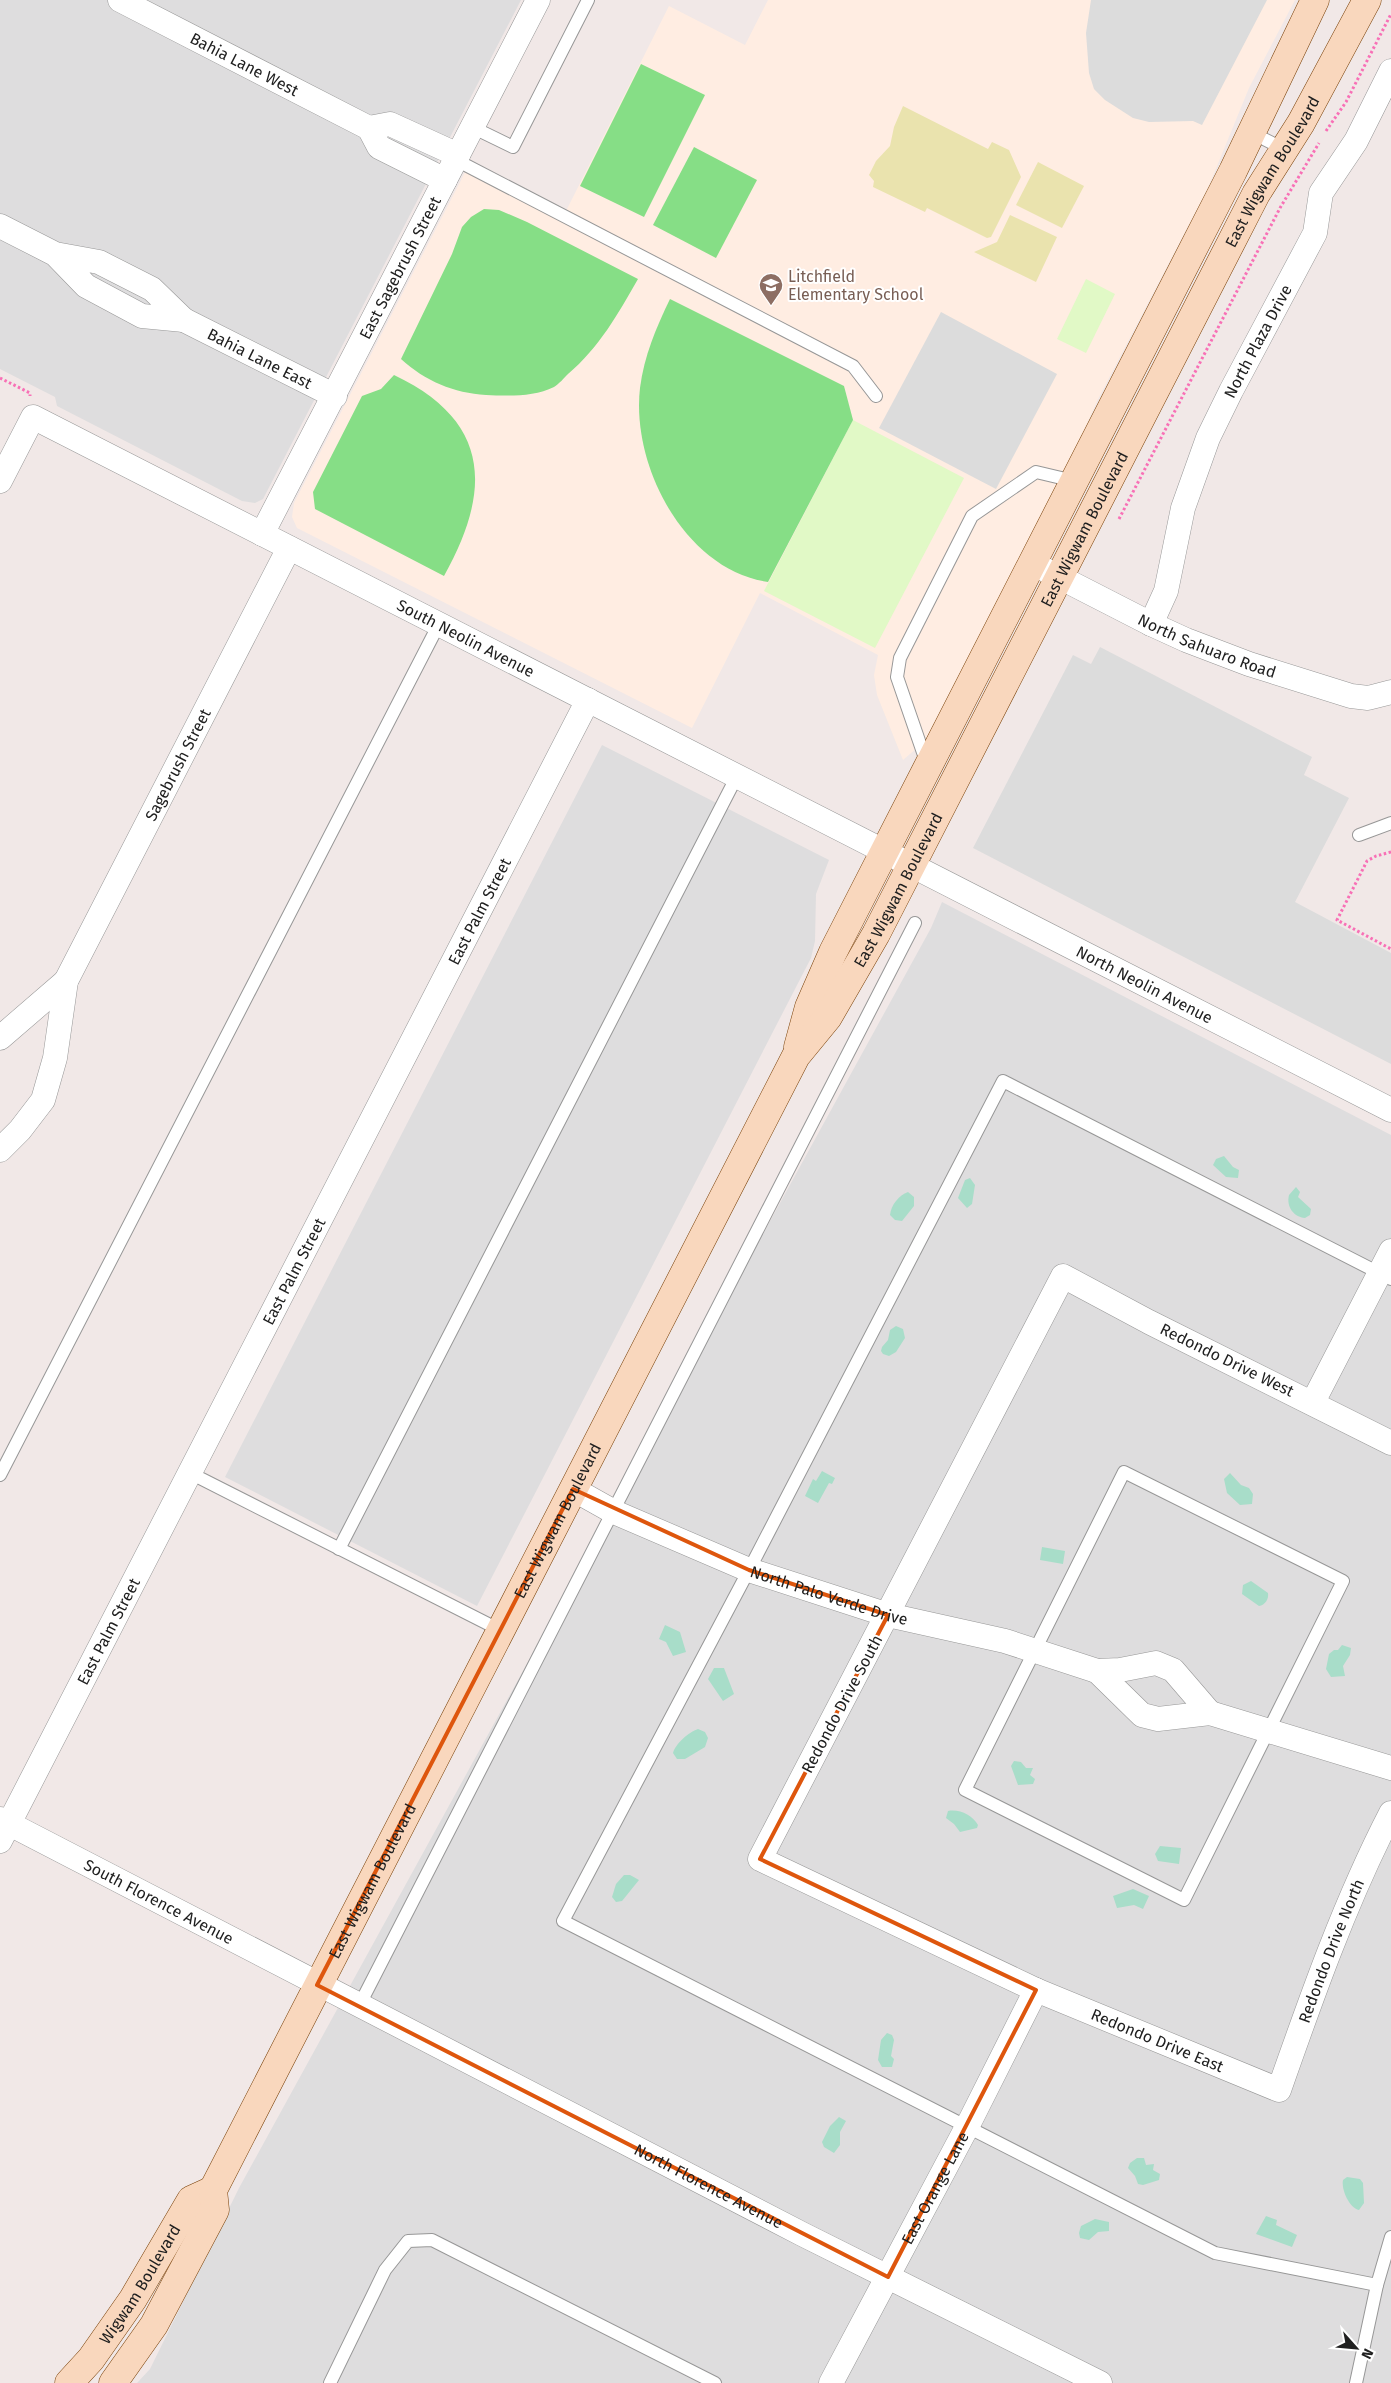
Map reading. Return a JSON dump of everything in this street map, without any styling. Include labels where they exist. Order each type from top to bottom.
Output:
[{"type":"street","name":"Bahia Lane West","points":[[120,0],[162,10],[369,128],[379,148],[453,165]]},
{"type":"street","name":"East Sagebrush Street","points":[[262,534],[538,0]]},
{"type":"street","name":"East Wigwam Boulevard","points":[[318,1985],[796,1056],[828,1018],[876,934],[897,858],[928,766],[1252,133],[1316,0]]},
{"type":"street","name":"East Wigwam Boulevard","points":[[897,858],[1059,578],[1256,194],[1301,123],[1367,0]]},
{"type":"street","name":"North Plaza Drive","points":[[1151,624],[1166,591],[1183,508],[1208,438],[1315,233],[1322,192],[1356,142],[1391,71]]},
{"type":"street","name":"Bahia Lane East","points":[[0,226],[55,254],[86,286],[142,316],[184,320],[335,396]]},
{"type":"street","points":[[0,481],[33,417]]},
{"type":"street","name":"South Neolin Avenue","points":[[33,417],[897,858]]},
{"type":"street","name":"Sagebrush Street","points":[[0,1150],[20,1130],[43,1100],[55,1058],[66,980],[289,548]]},
{"type":"street","name":"North Sahuaro Road","points":[[1032,563],[1151,624],[1233,658],[1350,696],[1368,698],[1391,692]]},
{"type":"street","name":"East Palm Street","points":[[3,1828],[190,1473],[588,700]]},
{"type":"street","name":"North Neolin Avenue","points":[[897,858],[1391,1110]]},
{"type":"street","name":"Sagebrush Street","points":[[0,1038],[66,980]]},
{"type":"street","points":[[1313,1402],[1385,1276],[1391,1251]]},
{"type":"street","name":"Redondo Drive West","points":[[1063,1276],[1149,1322],[1313,1402],[1391,1443]]},
{"type":"street","name":"Redondo Drive South","points":[[1036,1990],[760,1859],[888,1616],[1063,1276]]},
{"type":"street","name":"North Palo Verde Drive","points":[[572,1489],[614,1512],[749,1570],[888,1616],[1005,1641],[1097,1671],[1120,1670],[1156,1663],[1165,1665],[1173,1670],[1210,1712]]},
{"type":"street","name":"North Palo Verde Drive","points":[[1097,1671],[1142,1715],[1158,1719],[1210,1712],[1268,1732],[1391,1768]]},
{"type":"street","name":"Redondo Drive North","points":[[1279,2090],[1341,1923],[1391,1813]]},
{"type":"street","name":"South Florence Avenue","points":[[3,1828],[318,1985]]},
{"type":"street","name":"North Florence Avenue","points":[[318,1985],[888,2277],[1100,2383]]},
{"type":"street","name":"Wigwam Boulevard","points":[[114,2383],[154,2325],[215,2210],[212,2190],[318,1985]]},
{"type":"street","name":"East Orange Lane","points":[[831,2383],[967,2127],[1036,1990]]},
{"type":"street","name":"Redondo Drive East","points":[[1036,1990],[1279,2090]]},
{"type":"street","name":"Wigwam Boulevard","points":[[69,2383],[91,2359],[133,2299],[191,2200],[212,2190]]},
{"type":"lane","points":[[472,127],[513,147],[588,0]]},
{"type":"lane","points":[[1252,133],[1284,149]]},
{"type":"lane","points":[[453,165],[853,366],[876,396]]},
{"type":"lane","points":[[928,766],[897,677],[900,658],[967,525],[972,516],[1036,472],[1074,481]]},
{"type":"lane","points":[[0,1475],[439,624]]},
{"type":"lane","points":[[339,1549],[738,776]]},
{"type":"lane","points":[[1359,835],[1391,822]]},
{"type":"lane","points":[[359,2006],[915,924]]},
{"type":"lane","points":[[1377,2284],[1215,2253],[563,1921],[749,1570],[1003,1081],[1385,1276]]},
{"type":"lane","points":[[1124,1472],[1343,1581],[1268,1732],[1184,1900],[965,1790],[1124,1472]]},
{"type":"lane","points":[[190,1473],[500,1630]]},
{"type":"lane","points":[[1356,2383],[1377,2284],[1391,2238]]},
{"type":"lane","points":[[330,2383],[385,2270],[408,2241],[432,2240],[715,2383]]},
{"type":"path","points":[[1118,521],[1280,208],[1307,166],[1323,136],[1346,102],[1391,14]]},
{"type":"path","points":[[0,378],[30,393],[33,417]]},
{"type":"path","points":[[1391,852],[1376,856],[1367,861],[1336,920],[1391,949]]},
{"type":"highlighted area","points":[[573,1489],[749,1570],[888,1615],[760,1859],[1036,1990],[888,2277],[317,1985]]},
{"type":"shaded area","points":[[0,0],[521,0],[263,499],[255,503],[242,501],[57,406],[55,397],[0,369]]},
{"type":"shaded area","name":"Litchfield Elementary School","points":[[768,0],[1295,0],[1249,88],[1208,188],[1097,401],[1040,532],[940,728],[903,760],[877,695],[874,675],[878,655],[760,593],[692,728],[297,528],[292,517],[294,503],[471,161],[566,211],[669,6],[745,45]]},
{"type":"shaded area","points":[[1091,0],[1267,0],[1202,125],[1193,121],[1149,122],[1133,118],[1105,100],[1094,89],[1089,73],[1086,33]]},
{"type":"shaded area","points":[[903,106],[988,149],[992,142],[1009,150],[1021,177],[991,237],[987,238],[927,208],[925,212],[873,187],[874,181],[869,175],[876,161],[890,146],[894,127]]},
{"type":"shaded area","points":[[1038,162],[1084,186],[1062,228],[1016,205]]},
{"type":"shaded area","points":[[1010,215],[1057,237],[1036,282],[974,252],[997,242]]},
{"type":"shaded area","points":[[1086,279],[1115,294],[1086,353],[1057,339]]},
{"type":"shaded area","points":[[941,312],[1057,374],[996,489],[879,428]]},
{"type":"shaded area","points":[[853,420],[964,478],[875,648],[764,591]]},
{"type":"shaded area","points":[[1100,647],[1312,757],[1304,775],[1349,798],[1295,902],[1391,953],[1391,1064],[973,848],[1073,655],[1091,664]]},
{"type":"shaded area","points":[[602,745],[829,860],[816,894],[815,941],[811,958],[477,1606],[225,1477]]},
{"type":"shaded area","points":[[942,902],[1391,1135],[1391,2383],[137,2383],[150,2369],[239,2188],[931,928]]},
{"type":"shaded area","points":[[1224,1156],[1233,1167],[1239,1170],[1238,1178],[1226,1177],[1213,1165],[1216,1159]]},
{"type":"shaded area","points":[[970,1178],[975,1185],[972,1204],[967,1208],[958,1198],[965,1180]]},
{"type":"shaded area","points":[[1296,1187],[1300,1192],[1298,1197],[1311,1209],[1310,1215],[1305,1218],[1297,1216],[1289,1204],[1289,1195]]},
{"type":"shaded area","points":[[908,1192],[914,1197],[914,1206],[902,1221],[895,1220],[890,1215],[892,1208],[899,1198]]},
{"type":"shaded area","points":[[896,1326],[903,1329],[905,1338],[896,1352],[889,1356],[883,1354],[881,1351],[882,1347],[888,1340],[890,1330]]},
{"type":"shaded area","points":[[822,1471],[835,1478],[832,1484],[829,1483],[818,1503],[805,1496],[813,1479],[816,1481]]},
{"type":"shaded area","points":[[1230,1473],[1241,1485],[1249,1488],[1253,1494],[1252,1504],[1240,1505],[1227,1493],[1224,1479]]},
{"type":"shaded area","points":[[1042,1547],[1065,1551],[1063,1564],[1040,1560]]},
{"type":"shaded area","points":[[1251,1581],[1268,1593],[1265,1603],[1259,1606],[1242,1594],[1243,1585]]},
{"type":"shaded area","points":[[665,1625],[680,1632],[686,1652],[673,1656],[666,1642],[659,1639]]},
{"type":"shaded area","points":[[1342,1645],[1351,1648],[1350,1655],[1343,1666],[1345,1676],[1331,1677],[1326,1669],[1329,1654],[1334,1650],[1338,1650]]},
{"type":"shaded area","points":[[714,1668],[724,1668],[734,1694],[723,1701],[708,1679]]},
{"type":"shaded area","points":[[698,1729],[705,1732],[708,1738],[705,1747],[685,1759],[677,1759],[673,1753],[676,1746]]},
{"type":"shaded area","points":[[1014,1761],[1021,1762],[1026,1768],[1033,1768],[1030,1775],[1035,1779],[1033,1784],[1018,1785],[1011,1766]]},
{"type":"shaded area","points":[[948,1811],[957,1811],[969,1816],[978,1825],[977,1828],[960,1832],[946,1818]]},
{"type":"shaded area","points":[[1160,1846],[1181,1848],[1179,1864],[1158,1861],[1155,1854]]},
{"type":"shaded area","points":[[624,1875],[630,1875],[639,1880],[622,1901],[616,1902],[612,1897],[616,1884]]},
{"type":"shaded area","points":[[1133,1889],[1149,1896],[1143,1909],[1134,1905],[1117,1908],[1113,1896]]},
{"type":"shaded area","points":[[887,2033],[892,2035],[894,2040],[891,2056],[894,2059],[892,2067],[882,2067],[878,2060],[881,2040]]},
{"type":"shaded area","points":[[839,2117],[846,2121],[840,2132],[840,2145],[834,2153],[824,2147],[822,2142],[830,2126]]},
{"type":"shaded area","points":[[1137,2158],[1144,2158],[1146,2165],[1154,2164],[1153,2170],[1160,2174],[1159,2180],[1143,2185],[1138,2184],[1135,2176],[1128,2168],[1130,2163]]},
{"type":"shaded area","points":[[1347,2177],[1360,2179],[1363,2183],[1364,2203],[1359,2210],[1352,2206],[1345,2193],[1343,2180]]},
{"type":"shaded area","points":[[1266,2216],[1277,2220],[1276,2225],[1297,2235],[1292,2247],[1256,2234]]},
{"type":"shaded area","points":[[1095,2219],[1109,2222],[1109,2231],[1098,2232],[1089,2240],[1080,2238],[1081,2226]]},
{"type":"green space","points":[[641,64],[705,95],[644,217],[580,186]]},
{"type":"green space","points":[[694,147],[757,180],[716,258],[653,225]]},
{"type":"green space","points":[[484,209],[499,210],[527,222],[638,279],[615,318],[589,353],[558,384],[538,393],[512,396],[463,392],[430,380],[401,359],[452,254],[462,227],[471,217]]},
{"type":"green space","points":[[670,299],[844,386],[853,420],[768,582],[738,573],[712,558],[689,536],[670,510],[655,480],[645,450],[640,418],[640,388],[651,342]]},
{"type":"green space","points":[[394,375],[426,393],[449,414],[465,436],[473,461],[475,487],[470,515],[460,545],[444,576],[315,509],[313,492],[362,396],[381,389]]},
{"type":"place","name":"Litchfield Elementary School","points":[[771,306]]}]
